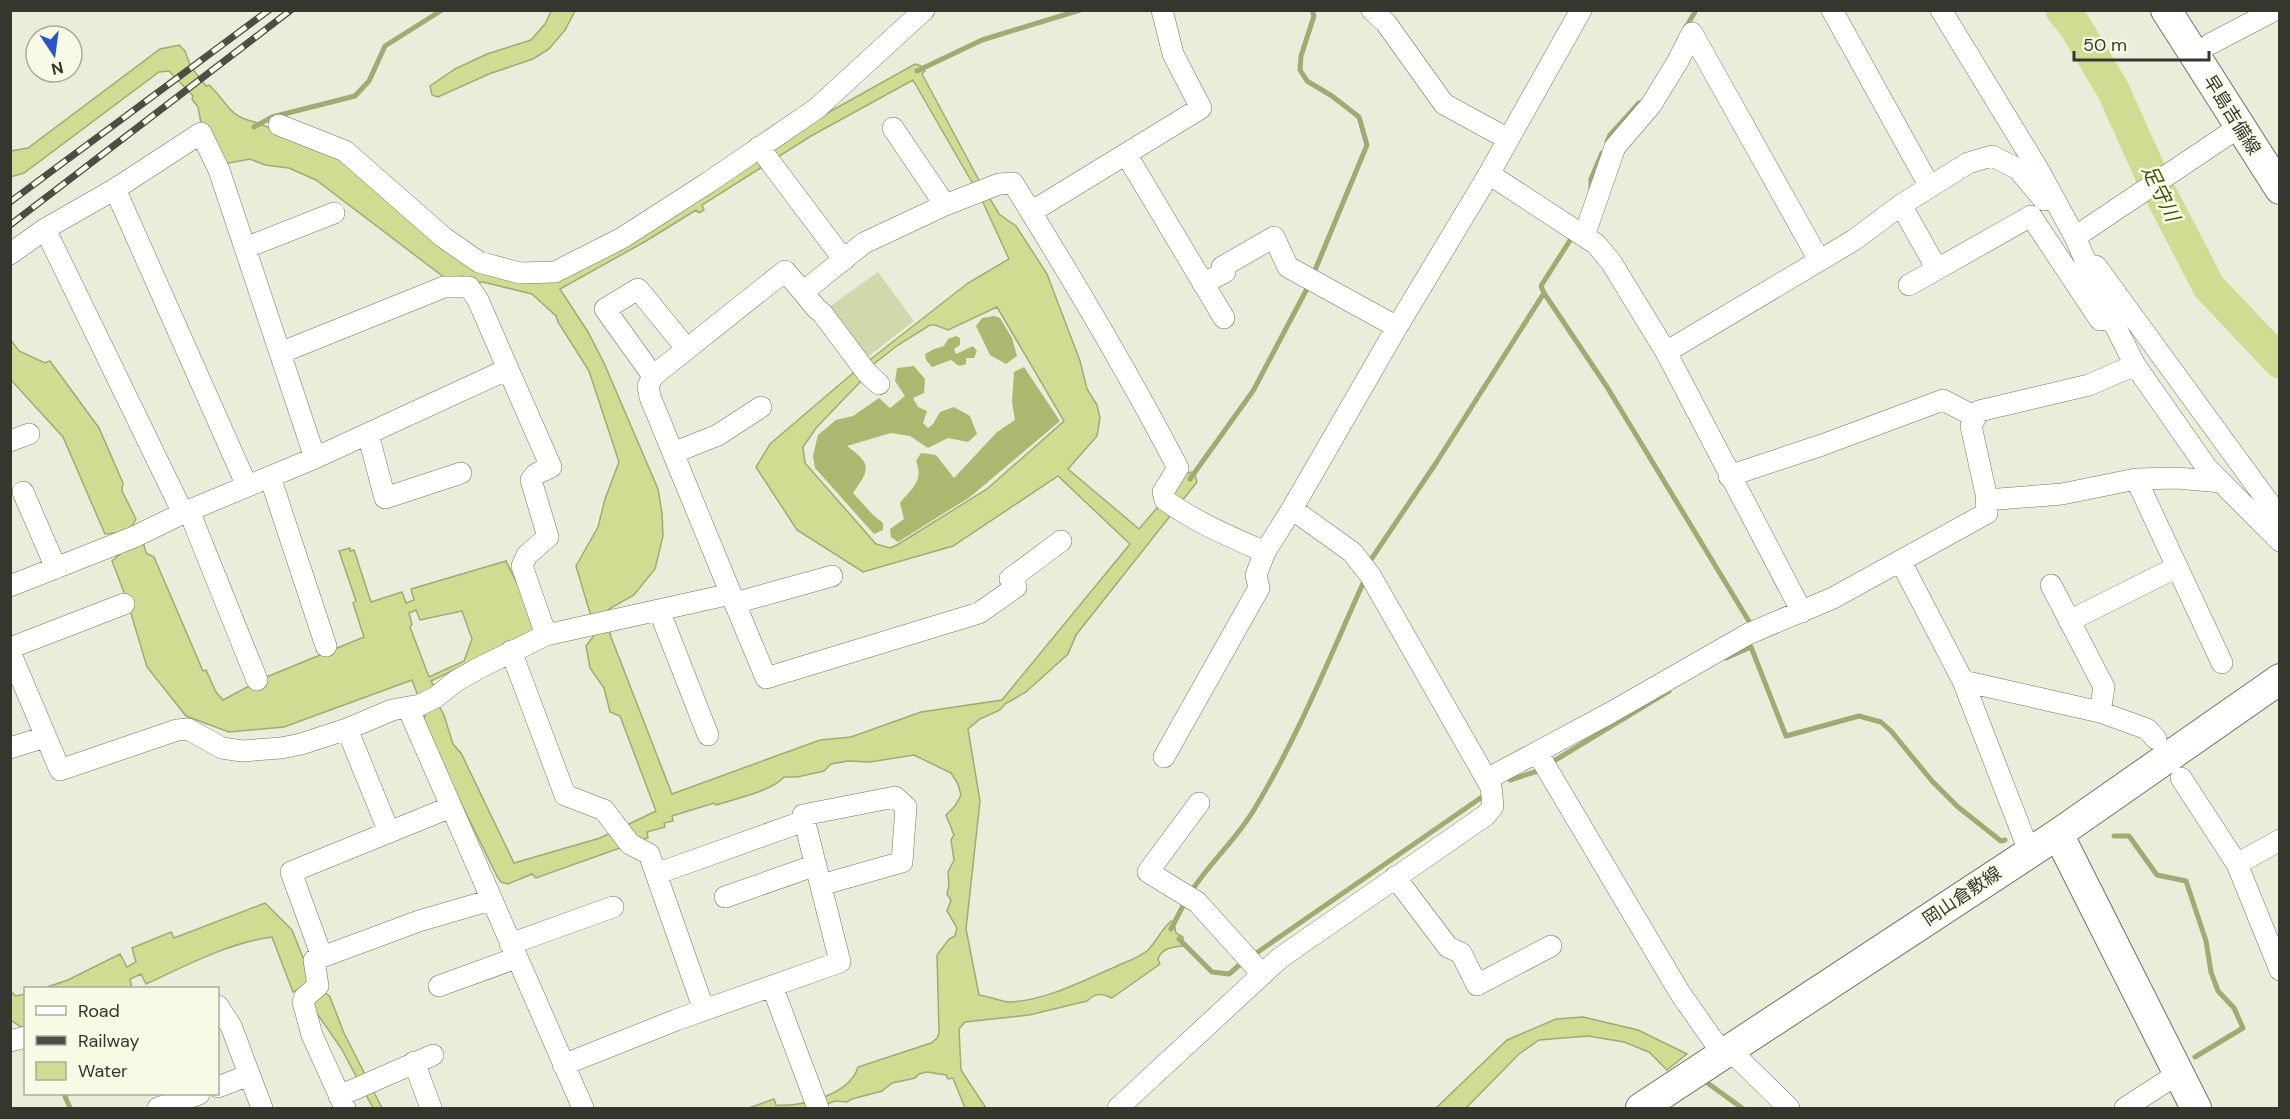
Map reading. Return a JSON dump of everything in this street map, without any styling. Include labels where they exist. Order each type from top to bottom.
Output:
[{"type":"main road","name":"早島吉備線","points":[[2166,10],[2236,129],[2280,189]]},
{"type":"main road","name":"岡山倉敷線","points":[[1641,1108],[2058,834],[2280,679]]},
{"type":"main road","points":[[2058,834],[2196,1108]]},
{"type":"street","points":[[279,125],[345,151],[443,237],[478,264],[519,273],[555,272],[622,238],[765,155],[924,10]]},
{"type":"street","points":[[1031,212],[1201,108],[1173,54],[1162,10]]},
{"type":"street","points":[[1372,10],[1386,23],[1444,104],[1508,140]]},
{"type":"street","points":[[1164,757],[1259,588],[1256,575],[1265,552],[1489,174],[1581,10]]},
{"type":"street","points":[[1833,10],[1930,187]]},
{"type":"street","points":[[1941,10],[2080,234],[2280,518]]},
{"type":"street","points":[[2210,44],[2275,10]]},
{"type":"street","points":[[1579,233],[1615,147],[1651,105],[1692,33],[1819,260]]},
{"type":"street","points":[[893,128],[945,205]]},
{"type":"street","points":[[2080,234],[2236,129]]},
{"type":"street","points":[[10,254],[45,229],[115,189],[201,133],[219,170],[315,458]]},
{"type":"street","points":[[1126,154],[1224,318]]},
{"type":"street","points":[[765,155],[844,260]]},
{"type":"street","points":[[1666,352],[1854,240],[1901,205],[1968,163],[1992,156],[2018,169],[2080,234],[2106,308],[2133,361]]},
{"type":"street","points":[[1489,174],[1596,244],[1611,262],[1666,352],[1802,612]]},
{"type":"street","points":[[803,292],[864,243],[945,205],[999,184],[1013,183],[1142,400],[1178,468],[1163,492],[1172,505],[1232,538],[1265,552]]},
{"type":"street","points":[[115,189],[248,486]]},
{"type":"street","points":[[1901,205],[1937,269]]},
{"type":"street","points":[[245,248],[334,213]]},
{"type":"street","points":[[1909,285],[2031,216],[2101,322],[2133,361],[2207,468],[2280,541]]},
{"type":"street","points":[[45,229],[186,512],[257,680]]},
{"type":"street","points":[[1203,284],[1225,272],[1222,267],[1274,237],[1288,267],[1397,327]]},
{"type":"street","points":[[469,287],[478,264]]},
{"type":"street","points":[[869,374],[822,313],[785,271],[652,376],[648,386],[650,397],[766,678],[979,613],[1016,587],[1010,579],[1061,541]]},
{"type":"street","points":[[280,353],[444,287],[469,287]]},
{"type":"street","points":[[469,287],[478,300],[551,467],[536,474],[531,480],[548,537],[527,555],[522,566],[546,635]]},
{"type":"street","points":[[652,376],[604,309],[638,289],[687,349]]},
{"type":"street","points":[[1487,779],[1543,761],[1610,713],[1748,634],[1833,598],[1987,513],[1971,426],[1979,411],[2089,385],[2133,361]]},
{"type":"street","points":[[10,586],[134,537],[186,512],[315,458],[508,369]]},
{"type":"street","points":[[1729,476],[1822,445],[1943,400],[1976,417]]},
{"type":"street","points":[[673,453],[718,435],[761,407]]},
{"type":"street","points":[[368,434],[386,498],[462,474]]},
{"type":"street","points":[[270,477],[326,646]]},
{"type":"street","points":[[1986,500],[2062,494],[2136,479],[2176,478],[2221,482]]},
{"type":"street","points":[[2136,479],[2223,663]]},
{"type":"street","points":[[23,492],[56,568]]},
{"type":"street","points":[[1118,1108],[1253,964],[1280,958],[1486,815],[1493,806],[1491,787],[1487,779],[1367,571],[1352,552],[1292,509]]},
{"type":"street","points":[[1901,561],[1963,681],[2029,851]]},
{"type":"street","points":[[2070,621],[2177,567]]},
{"type":"street","points":[[124,604],[12,660],[60,770],[177,730],[188,729],[222,748],[242,751],[281,748],[347,729],[392,710],[422,703],[456,681],[546,635],[659,610],[733,599],[832,576]]},
{"type":"street","points":[[2051,585],[2104,687],[2100,712]]},
{"type":"street","points":[[659,610],[708,735]]},
{"type":"street","points":[[511,651],[565,795],[604,810],[630,844],[649,854],[704,1010]]},
{"type":"street","points":[[1963,681],[2100,712],[2147,729],[2156,739]]},
{"type":"street","points":[[422,703],[451,807],[562,1065],[583,1108]]},
{"type":"street","points":[[347,729],[389,832]]},
{"type":"street","points":[[10,748],[45,737]]},
{"type":"street","points":[[1543,761],[1680,993],[1715,1043],[1719,1057],[1740,1060],[1789,1108]]},
{"type":"street","points":[[2181,778],[2237,864],[2280,970]]},
{"type":"street","points":[[562,1065],[704,1010],[840,962],[818,875],[804,820],[803,815],[895,797],[906,807],[902,862],[818,875],[725,897]]},
{"type":"street","points":[[1199,803],[1148,872],[1187,896],[1253,964]]},
{"type":"street","points":[[322,957],[291,872],[451,807]]},
{"type":"street","points":[[656,874],[804,820]]},
{"type":"street","points":[[2237,864],[2280,840]]},
{"type":"street","points":[[1395,877],[1448,947],[1461,953],[1477,985],[1551,946]]},
{"type":"street","points":[[431,1108],[424,1058],[366,1084],[342,1102],[312,1035],[303,1002],[318,986],[314,960],[419,921],[491,900]]},
{"type":"street","points":[[439,986],[614,907]]},
{"type":"street","points":[[772,986],[816,1102]]},
{"type":"street","points":[[219,1008],[231,1026],[262,1108]]},
{"type":"street","points":[[2125,1108],[2179,1073]]},
{"type":"street","points":[[219,1087],[249,1075]]},
{"type":"street","points":[[158,1108],[196,1095]]},
{"type":"shaded area","points":[[878,272],[914,321],[865,359],[825,310]]},
{"type":"shaded area","points":[[994,316],[1000,318],[1012,338],[1017,356],[1006,364],[990,355],[976,326],[982,318]]},
{"type":"shaded area","points":[[956,336],[960,338],[960,345],[954,349],[956,354],[973,346],[977,351],[974,358],[966,358],[966,364],[961,366],[951,360],[932,367],[926,360],[925,354],[944,346],[948,339]]},
{"type":"shaded area","points":[[914,366],[925,379],[924,393],[913,398],[918,407],[927,411],[923,423],[928,428],[940,412],[954,407],[970,416],[977,434],[968,442],[948,438],[928,448],[910,436],[891,433],[847,446],[861,457],[866,467],[863,478],[853,493],[883,523],[883,530],[874,534],[815,468],[813,456],[818,435],[836,420],[853,416],[879,398],[890,408],[905,396],[895,381],[897,368]]},
{"type":"shaded area","points":[[1024,367],[1060,421],[970,497],[898,542],[891,537],[890,529],[904,519],[900,503],[916,484],[919,474],[916,461],[921,453],[936,455],[954,478],[997,432],[1015,420],[1012,402],[1014,372]]},
{"type":"water","points":[[551,11],[575,11],[565,30],[549,49],[533,59],[489,74],[438,97],[432,95],[430,86],[455,69],[487,54],[531,40],[545,24]]},
{"type":"water","points":[[179,45],[185,51],[191,67],[206,86],[209,85],[233,112],[246,120],[337,155],[468,262],[550,277],[831,111],[915,64],[921,66],[925,71],[922,74],[999,214],[1016,226],[1047,274],[1080,361],[1087,389],[1097,405],[1100,418],[1097,436],[1068,469],[1139,529],[1186,474],[1191,472],[1195,475],[1197,482],[1076,635],[1068,654],[1026,692],[1005,704],[1000,710],[980,719],[968,729],[980,801],[966,929],[979,995],[1010,1002],[1037,998],[1064,989],[1144,953],[1171,921],[1174,923],[1176,933],[1183,937],[1183,946],[1165,950],[1158,959],[1160,964],[1112,998],[1098,995],[1087,1001],[1029,1015],[965,1022],[959,1029],[961,1070],[986,1108],[965,1108],[953,1078],[948,1079],[946,1075],[927,1072],[915,1078],[892,1083],[882,1091],[847,1102],[835,1101],[816,1108],[749,1108],[774,1099],[776,1105],[786,1105],[823,1097],[845,1085],[853,1077],[858,1067],[931,1043],[937,1038],[939,1033],[937,955],[949,939],[955,936],[957,928],[947,911],[951,900],[947,894],[948,872],[954,860],[951,840],[954,835],[946,815],[961,795],[958,784],[951,773],[914,755],[870,762],[848,761],[831,764],[824,771],[797,777],[784,777],[753,794],[672,816],[673,821],[664,823],[665,827],[647,832],[648,838],[536,878],[532,874],[508,884],[501,882],[497,876],[422,724],[425,715],[412,680],[284,727],[229,732],[186,716],[147,667],[127,600],[112,561],[120,554],[123,546],[115,533],[105,534],[63,437],[11,380],[10,339],[19,351],[45,363],[50,361],[99,428],[123,483],[122,491],[136,519],[130,530],[135,542],[144,545],[146,553],[154,557],[203,671],[206,670],[216,692],[223,700],[264,678],[364,637],[353,603],[356,601],[339,551],[350,548],[350,551],[354,550],[371,602],[402,592],[406,603],[414,600],[411,589],[506,561],[536,622],[534,631],[431,681],[434,686],[432,693],[444,715],[453,744],[461,753],[514,863],[600,838],[656,811],[620,716],[610,712],[604,688],[590,668],[586,646],[596,633],[576,566],[598,527],[605,499],[619,462],[589,371],[556,316],[532,294],[483,282],[477,283],[463,276],[445,278],[316,180],[289,168],[265,165],[250,159],[224,164],[201,123],[198,107],[192,99],[193,96],[169,71],[159,72],[24,173],[10,177],[11,151],[28,148],[160,49]],"holes":[[[913,80],[981,198],[1009,259],[968,283],[853,373],[770,444],[756,467],[797,530],[863,572],[953,546],[1058,476],[1130,544],[1002,700],[921,712],[851,737],[820,740],[672,794],[611,637],[606,613],[634,595],[655,569],[663,536],[658,489],[604,363],[588,332],[560,289],[696,210],[699,213],[704,210],[702,205],[811,136]],[[997,307],[1064,421],[987,489],[897,545],[890,548],[876,544],[805,463],[803,447],[816,428],[862,380],[870,367],[898,345],[930,325],[948,330]],[[416,610],[420,620],[462,611],[472,639],[464,661],[429,677],[410,627],[412,624],[409,613]]]},
{"type":"water","points":[[265,903],[292,930],[312,980],[330,997],[344,1033],[382,1108],[373,1108],[341,1048],[300,989],[293,992],[272,937],[239,944],[146,984],[141,974],[130,979],[132,987],[47,987],[68,980],[120,954],[127,967],[136,962],[132,948],[171,932],[174,938]]},
{"type":"water","points":[[10,991],[16,996],[24,994],[24,1038],[21,1027],[11,1020]]},
{"type":"water","points":[[1583,1017],[1638,1030],[1687,1054],[1667,1070],[1649,1052],[1624,1042],[1588,1036],[1539,1040],[1519,1054],[1466,1108],[1436,1108],[1507,1040],[1556,1019]]},
{"type":"waterway","points":[[254,127],[272,117],[355,96],[369,81],[385,46],[442,10]]},
{"type":"waterway","points":[[917,71],[982,40],[1080,10]]},
{"type":"waterway","points":[[1312,10],[1314,16],[1301,56],[1300,70],[1307,81],[1332,96],[1359,117],[1367,145],[1313,275]]},
{"type":"waterway","points":[[1685,29],[1696,10]]},
{"type":"waterway","name":"足守川","points":[[2062,10],[2075,26],[2113,90],[2155,183],[2209,287],[2280,362]]},
{"type":"waterway","points":[[1607,142],[1610,135],[1639,103]]},
{"type":"waterway","points":[[1591,190],[1591,179],[1602,153]]},
{"type":"waterway","points":[[1368,564],[1436,463],[1544,293],[1541,286],[1574,234]]},
{"type":"waterway","points":[[1190,479],[1253,391],[1310,283]]},
{"type":"waterway","points":[[1544,293],[1607,387],[1750,623]]},
{"type":"waterway","points":[[1191,892],[1248,819],[1271,780],[1313,695],[1365,579]]},
{"type":"waterway","points":[[1726,658],[1751,647],[1786,736],[1859,716],[1881,722],[1932,781],[1958,807],[2001,841],[2005,840]]},
{"type":"waterway","points":[[1549,764],[1669,691]]},
{"type":"waterway","points":[[1510,780],[1541,770]]},
{"type":"waterway","points":[[1252,956],[1482,797]]},
{"type":"waterway","points":[[2114,836],[2129,836],[2157,875],[2186,881],[2206,941],[2211,972],[2218,991],[2234,1008],[2243,1028],[2195,1057]]},
{"type":"waterway","points":[[1171,929],[1186,900]]},
{"type":"waterway","points":[[1179,939],[1212,972],[1229,974],[1244,961]]},
{"type":"waterway","points":[[1702,1079],[1742,1108]]},
{"type":"waterway","points":[[64,1095],[70,1108]]},
{"type":"railway","points":[[10,202],[269,10]]},
{"type":"railway","points":[[10,225],[291,10]]}]
